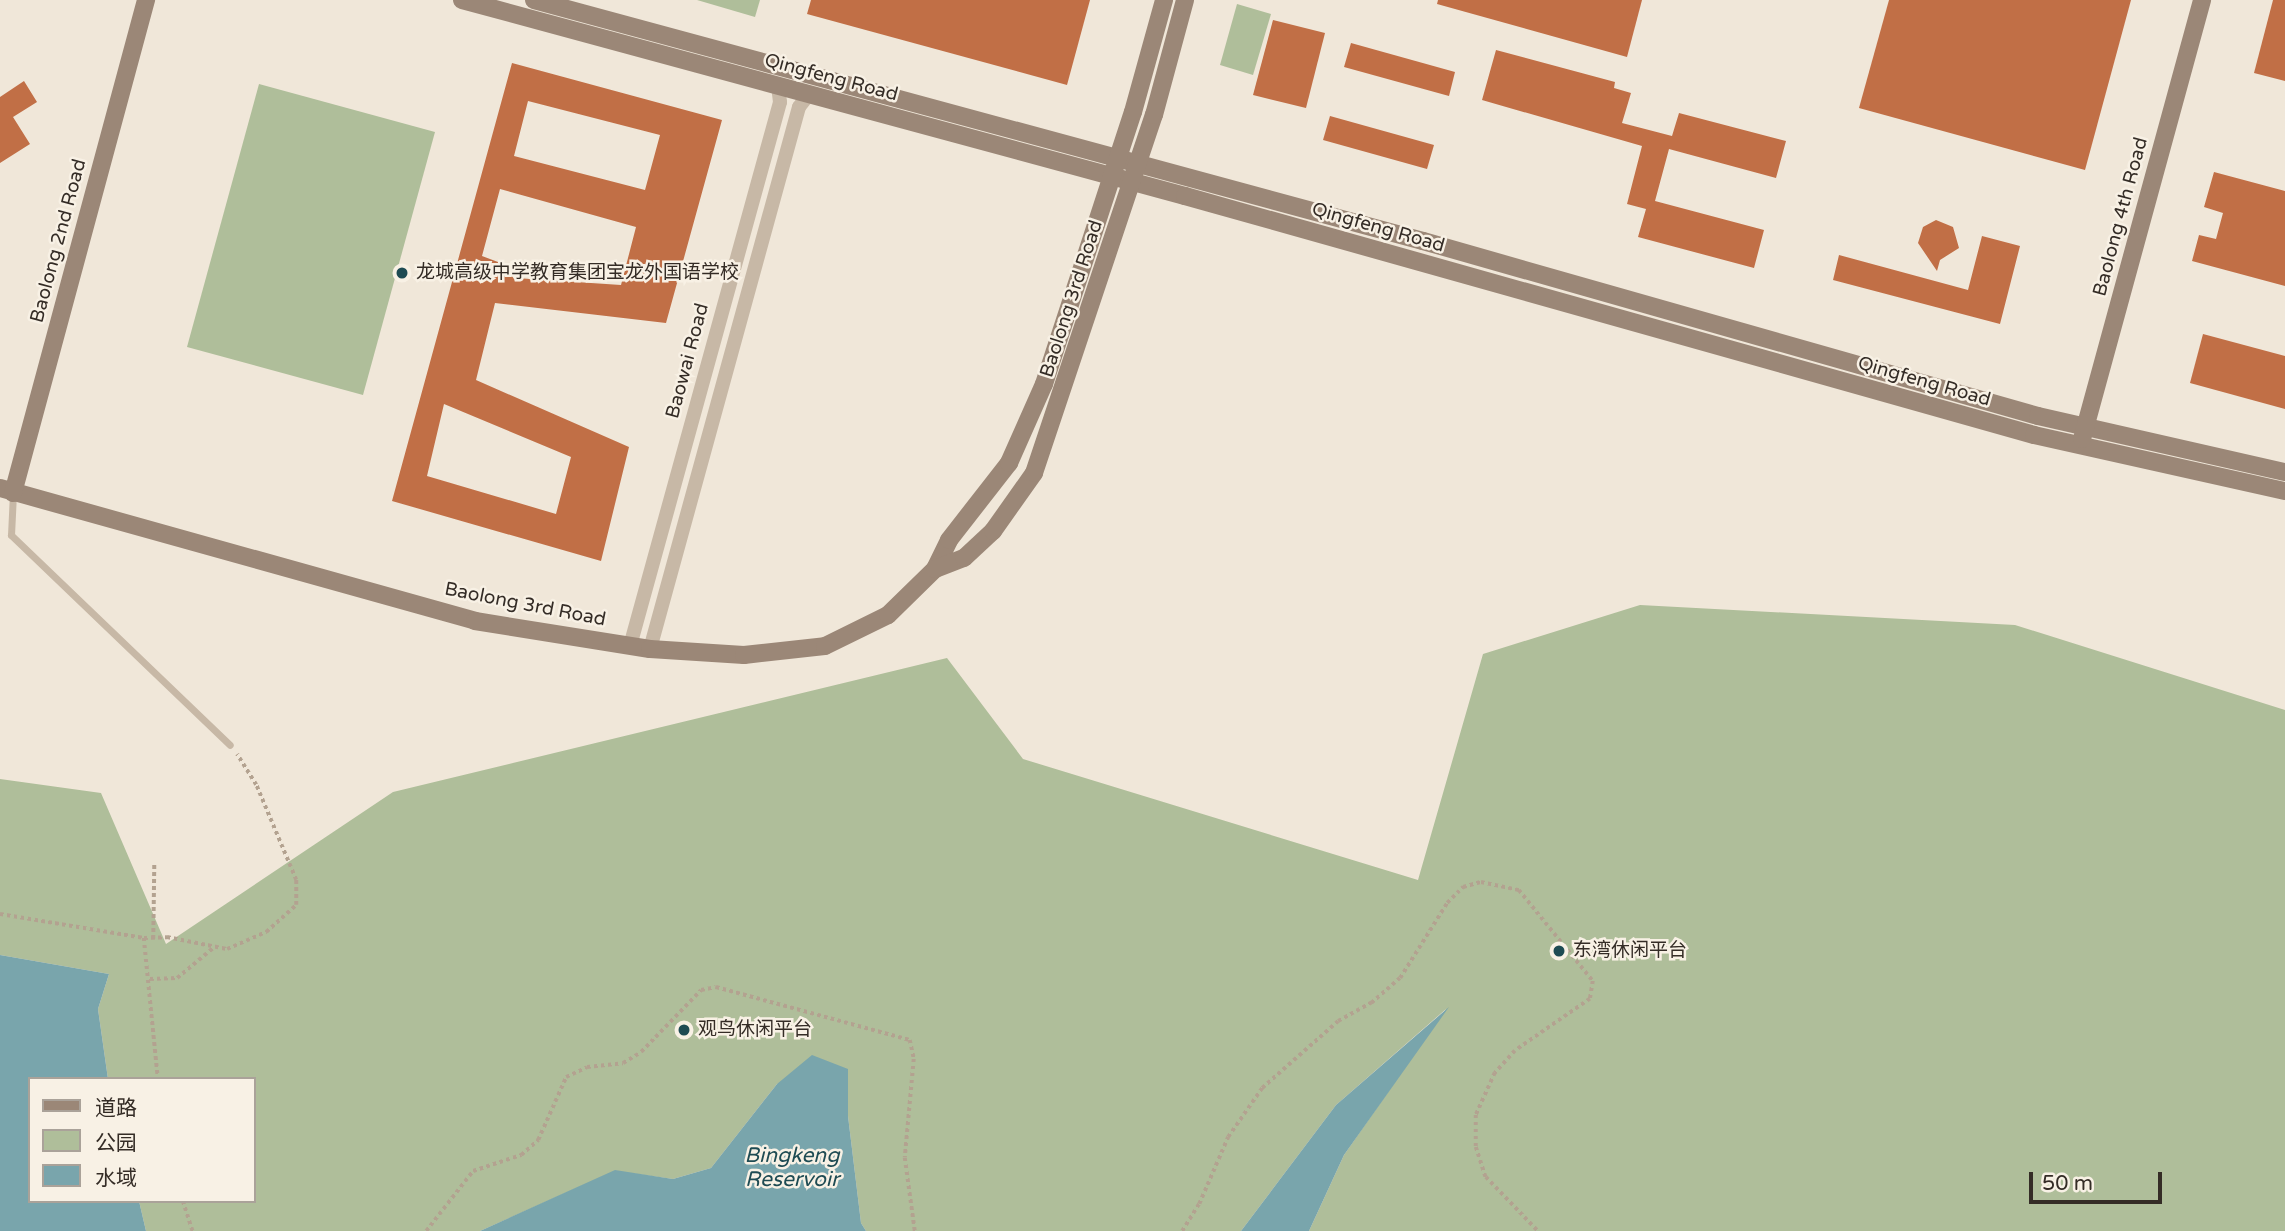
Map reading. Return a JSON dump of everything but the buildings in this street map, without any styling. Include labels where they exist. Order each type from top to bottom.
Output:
[{"type":"street","name":"Baolong 2nd Road","points":[[4,490],[146,0]]},
{"type":"street","name":"Qingfeng Road","points":[[462,0],[1132,181],[2080,446],[2285,491]]},
{"type":"street","name":"Qingfeng Road","points":[[534,0],[1138,163],[2085,428],[2285,472]]},
{"type":"street","name":"Baolong 3rd Road","points":[[4,490],[475,621],[650,649],[744,655],[825,646],[888,614],[935,569],[949,540],[1009,463],[1030,424],[1118,158],[1164,0]]},
{"type":"street","name":"Baolong 3rd Road","points":[[935,569],[964,558],[993,531],[1034,473],[1138,163],[1185,0]]},
{"type":"street","name":"Baolong 4th Road","points":[[2080,446],[2202,0]]},
{"type":"street","name":"Baowai Road","points":[[630,646],[780,102],[778,86]]},
{"type":"street","name":"Baowai Road","points":[[650,649],[799,107],[810,94]]},
{"type":"lane","points":[[4,490],[11,536],[230,745]]},
{"type":"path","points":[[0,914],[144,939],[167,937],[227,949],[266,932],[296,905],[296,880],[256,785],[230,745]]},
{"type":"path","points":[[153,939],[154,864]]},
{"type":"path","points":[[1182,1231],[1199,1204],[1228,1137],[1262,1088],[1338,1021],[1371,1003],[1400,978],[1447,903],[1463,887],[1481,882],[1519,890],[1593,981],[1590,999],[1515,1051],[1495,1073],[1476,1115],[1476,1147],[1486,1177],[1538,1231]]},
{"type":"path","points":[[144,939],[158,1077]]},
{"type":"path","points":[[150,979],[177,978],[213,948]]},
{"type":"path","points":[[426,1231],[473,1171],[521,1155],[538,1140],[566,1077],[587,1067],[613,1066],[641,1052],[686,1002],[701,990],[716,988],[910,1040],[914,1059],[905,1158],[915,1231]]},
{"type":"path","points":[[184,1203],[193,1231]]},
{"type":"green space","points":[[697,0],[760,0],[755,17]]},
{"type":"green space","points":[[1237,4],[1271,14],[1253,75],[1220,65]]},
{"type":"green space","points":[[259,84],[435,132],[363,395],[187,347]]},
{"type":"green space","points":[[1640,605],[2015,625],[2285,710],[2285,1231],[1309,1231],[1344,1155],[1446,1009],[1336,1105],[1241,1231],[866,1231],[861,1223],[848,1116],[848,1070],[777,1084],[711,1168],[673,1179],[615,1171],[480,1231],[146,1231],[139,1203],[256,1203],[256,1077],[108,1077],[98,1009],[109,974],[0,955],[0,779],[101,793],[166,944],[393,792],[947,658],[1023,759],[1418,880],[1483,654]]},
{"type":"water","points":[[0,955],[109,974],[98,1009],[108,1077],[28,1077],[28,1203],[139,1203],[146,1231],[0,1231]]},
{"type":"water","points":[[1449,1007],[1344,1155],[1309,1231],[1241,1231],[1336,1105]]},
{"type":"water","name":"Bingkeng Reservoir","points":[[812,1055],[848,1069],[848,1116],[861,1223],[866,1231],[480,1231],[615,1170],[673,1179],[711,1168],[777,1084]]},
{"type":"place","name":"龙城高级中学教育集团宝龙外国语学校","points":[[402,273]]},
{"type":"place","name":"东湾休闲平台","points":[[1559,951]]},
{"type":"place","name":"观鸟休闲平台","points":[[684,1030]]}]
